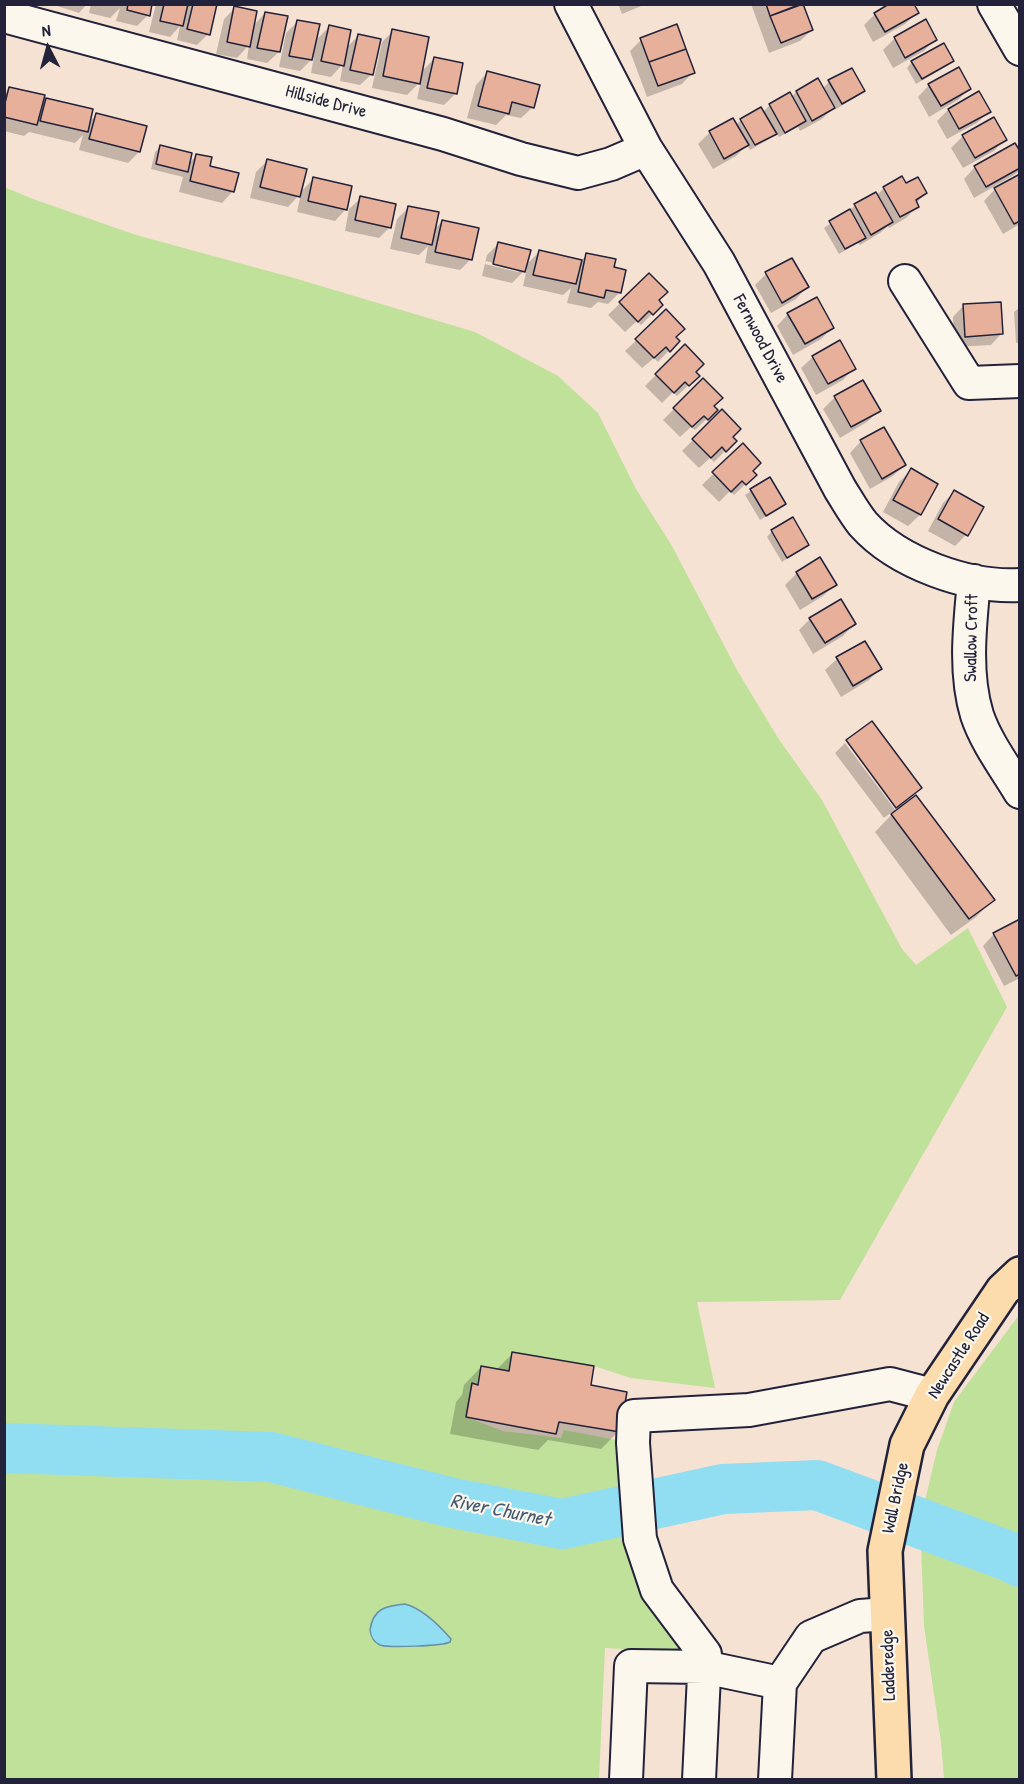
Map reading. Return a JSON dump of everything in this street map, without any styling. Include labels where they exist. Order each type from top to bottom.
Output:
[{"type":"highway","name":"Newcastle Road","points":[[908,1445],[932,1395],[1003,1290],[1020,1274]]},
{"type":"highway","name":"Wall Bridge","points":[[885,1551],[908,1445]]},
{"type":"highway","name":"Ladderedge","points":[[885,1551],[894,1779]]},
{"type":"street","name":"Fernwood Drive","points":[[571,4],[646,149],[719,263],[840,489],[864,524],[897,552],[938,571],[974,581],[1020,585]]},
{"type":"street","points":[[994,4],[1020,49]]},
{"type":"street","name":"Hillside Drive","points":[[19,13],[443,134],[521,159],[578,173],[611,164],[646,149]]},
{"type":"street","points":[[905,281],[969,383],[1020,381]]},
{"type":"street","name":"Swallow Croft","points":[[974,581],[970,639],[971,691],[977,715],[987,737],[1020,792]]},
{"type":"street","points":[[699,1779],[705,1660],[657,1590],[640,1539],[633,1443],[634,1416],[749,1410],[890,1384],[932,1395]]},
{"type":"street","points":[[775,1779],[780,1683],[811,1637],[860,1616],[887,1614]]},
{"type":"street","points":[[627,1779],[631,1666],[705,1660],[780,1683]]},
{"type":"green space","points":[[4,187],[136,235],[294,278],[475,332],[558,376],[598,413],[636,489],[672,546],[737,670],[778,738],[822,800],[902,949],[916,965],[968,928],[1007,1007],[840,1300],[697,1302],[715,1388],[631,1378],[594,1366],[513,1352],[509,1371],[481,1366],[478,1385],[472,1384],[466,1417],[503,1431],[561,1438],[564,1430],[633,1443],[640,1539],[705,1654],[605,1648],[599,1779],[5,1779]]},
{"type":"green space","points":[[1019,1315],[1019,1779],[944,1779],[941,1742],[924,1626],[921,1544],[924,1505],[937,1450],[954,1402]]},
{"type":"water","points":[[405,1604],[430,1618],[451,1639],[450,1642],[437,1645],[385,1646],[376,1642],[370,1630],[377,1613],[386,1607]]},
{"type":"building","points":[[128,4],[152,4],[150,16],[127,10]]},
{"type":"building","points":[[164,4],[188,4],[183,26],[160,21]]},
{"type":"building","points":[[193,4],[217,4],[210,35],[187,29]]},
{"type":"building","points":[[766,4],[801,4],[770,16]]},
{"type":"building","points":[[803,4],[813,30],[781,43],[770,16]]},
{"type":"building","points":[[889,4],[914,4],[919,13],[885,32],[874,13]]},
{"type":"building","points":[[234,6],[257,11],[250,47],[227,42]]},
{"type":"building","points":[[265,12],[288,16],[280,52],[257,48]]},
{"type":"building","points":[[926,19],[937,40],[905,58],[894,37]]},
{"type":"building","points":[[297,20],[320,24],[312,60],[289,56]]},
{"type":"building","points":[[677,24],[686,49],[649,62],[640,38]]},
{"type":"building","points":[[329,25],[351,30],[344,66],[321,61]]},
{"type":"building","points":[[392,29],[429,37],[420,84],[383,76]]},
{"type":"building","points":[[358,34],[381,39],[373,75],[350,70]]},
{"type":"building","points":[[944,43],[954,61],[922,79],[911,61]]},
{"type":"building","points":[[686,49],[695,73],[658,86],[649,62]]},
{"type":"building","points":[[434,57],[463,63],[457,94],[427,88]]},
{"type":"building","points":[[959,67],[971,89],[941,106],[928,84]]},
{"type":"building","points":[[852,68],[865,91],[842,104],[828,80]]},
{"type":"building","points":[[487,71],[540,85],[534,108],[512,102],[509,114],[478,106]]},
{"type":"building","points":[[818,78],[835,108],[812,121],[796,91]]},
{"type":"building","points":[[9,87],[45,95],[37,125],[4,117]]},
{"type":"building","points":[[979,91],[991,112],[959,129],[948,109]]},
{"type":"building","points":[[790,92],[806,121],[785,133],[769,104]]},
{"type":"building","points":[[46,98],[93,109],[88,132],[40,121]]},
{"type":"building","points":[[761,107],[777,134],[755,145],[740,119]]},
{"type":"building","points":[[96,113],[147,126],[140,152],[89,139]]},
{"type":"building","points":[[994,117],[1007,140],[975,158],[962,135]]},
{"type":"building","points":[[733,118],[749,145],[724,159],[709,131]]},
{"type":"building","points":[[1015,143],[1020,151],[1020,168],[986,187],[974,166]]},
{"type":"building","points":[[160,145],[192,153],[188,172],[156,164]]},
{"type":"building","points":[[196,154],[212,157],[210,166],[239,173],[234,192],[190,181]]},
{"type":"building","points":[[267,159],[307,169],[300,197],[260,187]]},
{"type":"building","points":[[1020,174],[1020,221],[1014,224],[994,188]]},
{"type":"building","points":[[902,176],[906,183],[918,177],[927,193],[916,200],[919,207],[900,217],[883,187]]},
{"type":"building","points":[[313,177],[352,186],[347,210],[308,201]]},
{"type":"building","points":[[876,192],[893,222],[871,235],[854,204]]},
{"type":"building","points":[[360,196],[396,204],[391,228],[355,220]]},
{"type":"building","points":[[408,206],[439,212],[432,245],[401,238]]},
{"type":"building","points":[[850,209],[866,238],[845,249],[829,221]]},
{"type":"building","points":[[442,220],[479,228],[472,260],[435,252]]},
{"type":"building","points":[[498,242],[531,250],[525,272],[493,264]]},
{"type":"building","points":[[539,250],[582,260],[576,284],[533,275]]},
{"type":"building","points":[[586,253],[616,259],[614,267],[626,270],[621,293],[606,290],[604,298],[578,292]]},
{"type":"building","points":[[792,258],[809,287],[782,303],[765,272]]},
{"type":"building","points":[[649,273],[668,292],[659,300],[663,305],[653,315],[649,311],[638,322],[619,302]]},
{"type":"building","points":[[817,297],[834,328],[805,344],[787,313]]},
{"type":"building","points":[[1001,302],[1003,334],[965,337],[963,304]]},
{"type":"building","points":[[666,309],[685,329],[676,337],[680,341],[670,352],[666,347],[654,358],[635,339]]},
{"type":"building","points":[[840,340],[856,369],[828,384],[812,356]]},
{"type":"building","points":[[685,344],[704,364],[696,372],[700,376],[689,386],[685,382],[674,393],[655,374]]},
{"type":"building","points":[[703,378],[723,398],[714,406],[718,410],[708,420],[704,416],[692,427],[673,408]]},
{"type":"building","points":[[863,380],[881,411],[851,427],[834,396]]},
{"type":"building","points":[[722,409],[741,429],[733,437],[737,441],[726,452],[722,447],[711,458],[692,439]]},
{"type":"building","points":[[884,427],[906,465],[882,479],[860,440]]},
{"type":"building","points":[[743,443],[761,463],[753,471],[757,475],[746,485],[742,481],[731,492],[712,472]]},
{"type":"building","points":[[911,468],[938,484],[921,515],[893,500]]},
{"type":"building","points":[[770,477],[786,504],[766,516],[750,489]]},
{"type":"building","points":[[954,490],[984,507],[968,536],[938,519]]},
{"type":"building","points":[[793,517],[809,545],[787,558],[771,530]]},
{"type":"building","points":[[820,557],[837,585],[812,599],[796,572]]},
{"type":"building","points":[[841,599],[856,624],[825,643],[809,618]]},
{"type":"building","points":[[865,641],[882,669],[853,686],[836,657]]},
{"type":"building","points":[[872,721],[922,788],[896,808],[846,740]]},
{"type":"building","points":[[916,795],[995,900],[969,919],[891,814]]},
{"type":"building","points":[[1020,919],[1020,974],[1016,976],[993,933]]},
{"type":"building","points":[[512,1352],[594,1366],[591,1385],[627,1392],[620,1432],[559,1422],[556,1434],[466,1417],[472,1383],[478,1385],[481,1366],[509,1371]]},
{"type":"waterway","name":"River Churnet","points":[[4,1448],[271,1457],[453,1503],[562,1524],[723,1489],[817,1485],[1020,1562]]}]
